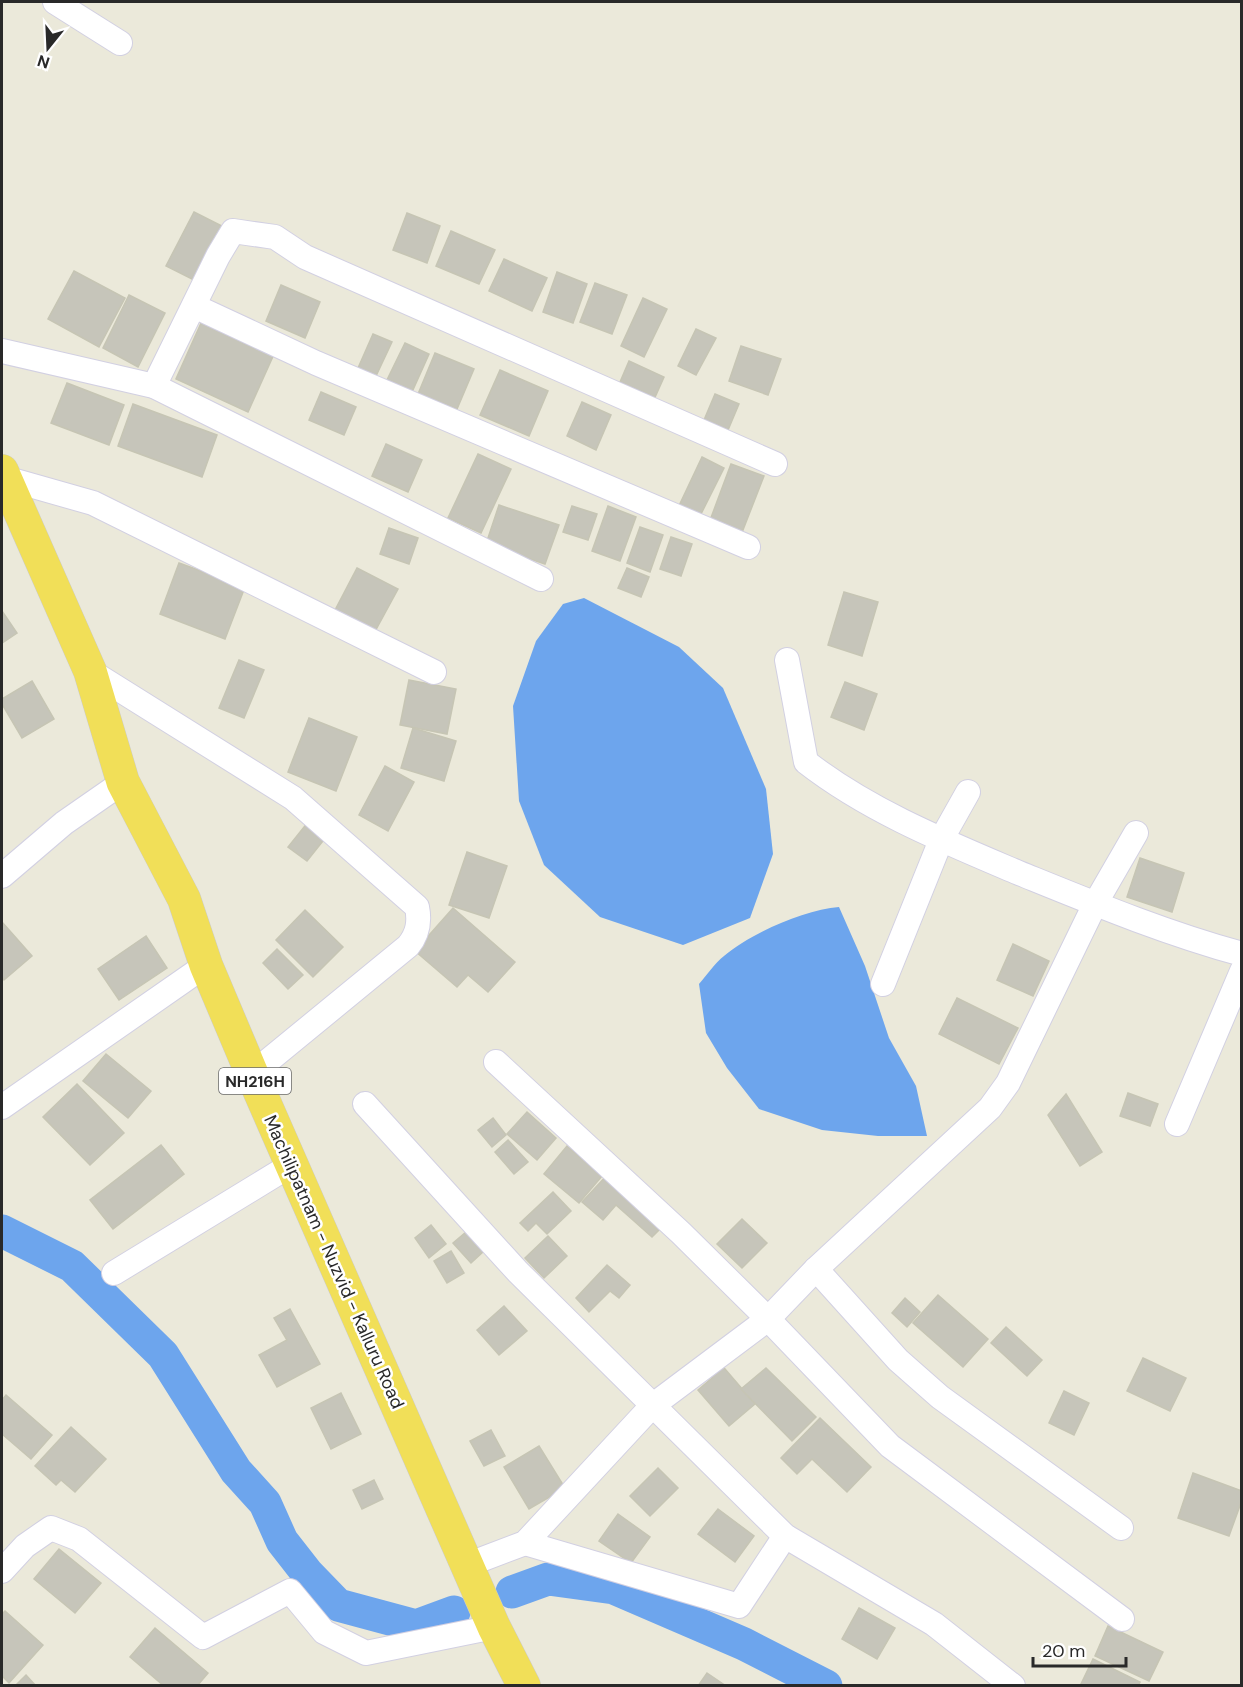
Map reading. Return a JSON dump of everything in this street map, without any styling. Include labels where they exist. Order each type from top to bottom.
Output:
[{"type":"highway","name":"Machilipatnam - Nuzvid - Kalluru Road","points":[[3,474],[90,671],[123,782],[184,899],[206,964],[291,1165],[494,1627],[524,1686]]},
{"type":"street","points":[[56,2],[120,43]]},
{"type":"street","points":[[154,386],[233,231],[275,237],[305,256],[775,464]]},
{"type":"street","points":[[194,306],[315,363],[748,547]]},
{"type":"street","points":[[2,351],[154,386],[541,579]]},
{"type":"street","points":[[3,474],[93,503],[434,672]]},
{"type":"street","points":[[787,660],[806,762],[838,787],[941,840],[1095,904],[1180,937],[1242,954]]},
{"type":"street","points":[[90,671],[293,798],[417,907],[420,918],[417,930],[408,946],[252,1074]]},
{"type":"street","points":[[2,876],[64,823],[123,782]]},
{"type":"street","points":[[883,984],[941,840],[968,792]]},
{"type":"street","points":[[467,1565],[525,1543],[652,1406],[768,1318],[816,1269],[990,1108],[1008,1083],[1095,904],[1136,833]]},
{"type":"street","points":[[2,1107],[206,964]]},
{"type":"street","points":[[1177,1124],[1242,971]]},
{"type":"street","points":[[496,1062],[681,1233],[768,1318],[891,1446],[1122,1619]]},
{"type":"street","points":[[365,1104],[518,1272],[785,1536],[933,1624],[1013,1686]]},
{"type":"street","points":[[114,1273],[291,1165]]},
{"type":"street","points":[[816,1269],[898,1360],[940,1396],[1121,1528]]},
{"type":"street","points":[[2,1571],[25,1546],[51,1528],[80,1539],[203,1637],[290,1591],[324,1632],[366,1653],[494,1627]]},
{"type":"street","points":[[525,1543],[740,1606],[785,1536]]},
{"type":"water","points":[[584,598],[679,647],[723,688],[766,789],[773,854],[750,918],[683,945],[600,917],[544,865],[519,801],[513,706],[536,641],[563,604]]},
{"type":"water","points":[[839,907],[865,966],[889,1038],[916,1086],[927,1136],[878,1136],[822,1130],[759,1109],[727,1068],[706,1033],[699,984],[721,959],[748,939],[778,924],[810,913]]},
{"type":"building","points":[[194,212],[222,226],[194,280],[166,266]]},
{"type":"building","points":[[407,213],[440,226],[427,263],[393,250]]},
{"type":"building","points":[[451,231],[495,250],[479,284],[436,266]]},
{"type":"building","points":[[504,259],[547,278],[532,311],[489,291]]},
{"type":"building","points":[[74,271],[125,298],[99,347],[48,319]]},
{"type":"building","points":[[557,272],[587,284],[573,323],[543,312]]},
{"type":"building","points":[[595,283],[627,295],[612,334],[580,322]]},
{"type":"building","points":[[281,285],[320,302],[305,338],[266,321]]},
{"type":"building","points":[[129,295],[165,313],[138,367],[103,348]]},
{"type":"building","points":[[643,298],[667,309],[644,357],[621,346]]},
{"type":"building","points":[[202,321],[274,354],[248,412],[176,379]]},
{"type":"building","points":[[696,329],[716,338],[696,375],[678,366]]},
{"type":"building","points":[[373,334],[392,342],[376,376],[358,368]]},
{"type":"building","points":[[405,343],[429,354],[412,392],[387,380]]},
{"type":"building","points":[[741,346],[781,359],[768,395],[729,381]]},
{"type":"building","points":[[435,353],[474,369],[457,409],[418,394]]},
{"type":"building","points":[[629,361],[664,377],[652,404],[617,389]]},
{"type":"building","points":[[500,370],[548,391],[529,436],[480,415]]},
{"type":"building","points":[[67,383],[124,405],[109,445],[51,423]]},
{"type":"building","points":[[321,392],[356,407],[344,435],[309,420]]},
{"type":"building","points":[[715,394],[739,404],[728,430],[704,420]]},
{"type":"building","points":[[582,402],[611,415],[596,450],[567,436]]},
{"type":"building","points":[[133,404],[217,435],[202,477],[118,446]]},
{"type":"building","points":[[386,444],[422,460],[408,492],[372,476]]},
{"type":"building","points":[[478,454],[511,469],[481,533],[448,518]]},
{"type":"building","points":[[702,457],[724,468],[699,518],[678,508]]},
{"type":"building","points":[[731,464],[764,476],[741,535],[709,523]]},
{"type":"building","points":[[499,505],[559,525],[545,564],[486,544]]},
{"type":"building","points":[[572,506],[597,514],[588,540],[563,532]]},
{"type":"building","points":[[608,506],[636,517],[620,561],[592,551]]},
{"type":"building","points":[[640,527],[663,535],[650,572],[627,563]]},
{"type":"building","points":[[389,528],[418,538],[409,564],[380,554]]},
{"type":"building","points":[[671,537],[692,544],[681,576],[660,569]]},
{"type":"building","points":[[179,563],[245,587],[225,639],[160,614]]},
{"type":"building","points":[[357,568],[398,589],[373,635],[333,614]]},
{"type":"building","points":[[627,568],[649,577],[641,597],[618,588]]},
{"type":"building","points":[[844,592],[878,602],[862,656],[828,645]]},
{"type":"building","points":[[2,611],[17,633],[2,643]]},
{"type":"building","points":[[239,660],[264,670],[244,718],[219,708]]},
{"type":"building","points":[[409,680],[456,689],[447,734],[400,725]]},
{"type":"building","points":[[32,681],[54,719],[22,738],[2,704],[2,699]]},
{"type":"building","points":[[845,682],[877,694],[864,730],[831,717]]},
{"type":"building","points":[[309,718],[357,737],[336,791],[288,772]]},
{"type":"building","points":[[413,728],[456,741],[444,781],[401,768]]},
{"type":"building","points":[[385,766],[414,782],[388,831],[359,815]]},
{"type":"building","points":[[308,822],[326,837],[307,861],[288,847]]},
{"type":"building","points":[[467,852],[507,866],[489,918],[449,905]]},
{"type":"building","points":[[1140,858],[1184,873],[1172,912],[1127,897]]},
{"type":"building","points":[[453,908],[515,962],[488,992],[468,975],[457,987],[415,951]]},
{"type":"building","points":[[305,910],[343,947],[313,977],[276,940]]},
{"type":"building","points":[[2,922],[32,956],[4,980],[2,977]]},
{"type":"building","points":[[146,936],[167,968],[119,1000],[98,969]]},
{"type":"building","points":[[1013,944],[1049,961],[1033,996],[997,980]]},
{"type":"building","points":[[277,949],[303,975],[288,989],[263,963]]},
{"type":"building","points":[[957,998],[1018,1028],[999,1064],[939,1034]]},
{"type":"building","points":[[106,1054],[151,1091],[128,1118],[83,1081]]},
{"type":"building","points":[[77,1084],[124,1133],[90,1165],[43,1117]]},
{"type":"building","points":[[1128,1093],[1158,1104],[1150,1126],[1120,1116]]},
{"type":"building","points":[[1066,1094],[1102,1152],[1080,1166],[1048,1115]]},
{"type":"building","points":[[527,1112],[556,1138],[537,1160],[507,1134]]},
{"type":"building","points":[[493,1118],[506,1135],[492,1147],[478,1130]]},
{"type":"building","points":[[508,1140],[528,1162],[514,1174],[495,1152]]},
{"type":"building","points":[[161,1145],[184,1174],[113,1229],[90,1200]]},
{"type":"building","points":[[567,1146],[602,1176],[579,1203],[544,1174]]},
{"type":"building","points":[[609,1173],[665,1224],[652,1237],[616,1205],[603,1220],[582,1202]]},
{"type":"building","points":[[553,1192],[571,1211],[547,1234],[536,1223],[528,1231],[520,1223]]},
{"type":"building","points":[[742,1219],[767,1243],[742,1268],[717,1244]]},
{"type":"building","points":[[431,1225],[446,1244],[429,1258],[415,1238]]},
{"type":"building","points":[[466,1232],[484,1251],[471,1263],[453,1243]]},
{"type":"building","points":[[548,1236],[567,1256],[544,1278],[525,1258]]},
{"type":"building","points":[[451,1251],[464,1273],[447,1283],[434,1261]]},
{"type":"building","points":[[607,1265],[630,1285],[619,1298],[610,1291],[589,1312],[576,1298]]},
{"type":"building","points":[[938,1295],[988,1339],[963,1367],[913,1323]]},
{"type":"building","points":[[905,1298],[920,1312],[907,1327],[892,1313]]},
{"type":"building","points":[[504,1306],[527,1331],[499,1355],[477,1330]]},
{"type":"building","points":[[290,1309],[320,1364],[277,1387],[259,1355],[287,1340],[274,1318]]},
{"type":"building","points":[[1006,1327],[1042,1360],[1027,1376],[991,1343]]},
{"type":"building","points":[[1143,1358],[1186,1378],[1170,1411],[1127,1391]]},
{"type":"building","points":[[719,1362],[755,1404],[729,1426],[698,1390],[712,1378],[707,1372]]},
{"type":"building","points":[[766,1368],[816,1417],[792,1441],[741,1389]]},
{"type":"building","points":[[1064,1391],[1089,1403],[1074,1435],[1049,1423]]},
{"type":"building","points":[[341,1393],[361,1434],[331,1449],[311,1408]]},
{"type":"building","points":[[6,1395],[52,1435],[31,1459],[2,1434],[2,1400]]},
{"type":"building","points":[[820,1418],[871,1467],[847,1492],[812,1459],[797,1474],[781,1458]]},
{"type":"building","points":[[71,1427],[106,1459],[75,1492],[61,1480],[56,1485],[35,1466]]},
{"type":"building","points":[[491,1430],[505,1456],[484,1466],[470,1441]]},
{"type":"building","points":[[539,1446],[565,1488],[529,1509],[504,1467]]},
{"type":"building","points":[[658,1468],[678,1488],[650,1516],[630,1496]]},
{"type":"building","points":[[1193,1473],[1242,1491],[1242,1500],[1229,1536],[1178,1518]]},
{"type":"building","points":[[374,1480],[383,1499],[362,1509],[353,1490]]},
{"type":"building","points":[[718,1509],[754,1536],[735,1562],[698,1534]]},
{"type":"building","points":[[618,1514],[650,1537],[631,1563],[599,1541]]},
{"type":"building","points":[[59,1549],[101,1583],[75,1613],[34,1579]]},
{"type":"building","points":[[859,1608],[895,1628],[877,1659],[842,1639]]},
{"type":"building","points":[[5,1611],[43,1645],[9,1683],[2,1676],[2,1614]]},
{"type":"building","points":[[1108,1626],[1163,1652],[1149,1681],[1095,1656]]},
{"type":"building","points":[[155,1628],[208,1673],[197,1686],[164,1686],[130,1657]]},
{"type":"building","points":[[1093,1659],[1140,1682],[1138,1686],[1080,1686]]},
{"type":"building","points":[[707,1673],[726,1686],[698,1686]]},
{"type":"building","points":[[26,1675],[36,1686],[15,1686]]},
{"type":"waterway","points":[[2,1231],[72,1266],[163,1355],[236,1471],[265,1503],[282,1541],[307,1573],[338,1605],[416,1626],[454,1612]]},
{"type":"waterway","points":[[512,1592],[548,1579],[614,1588],[744,1644],[826,1686]]}]
